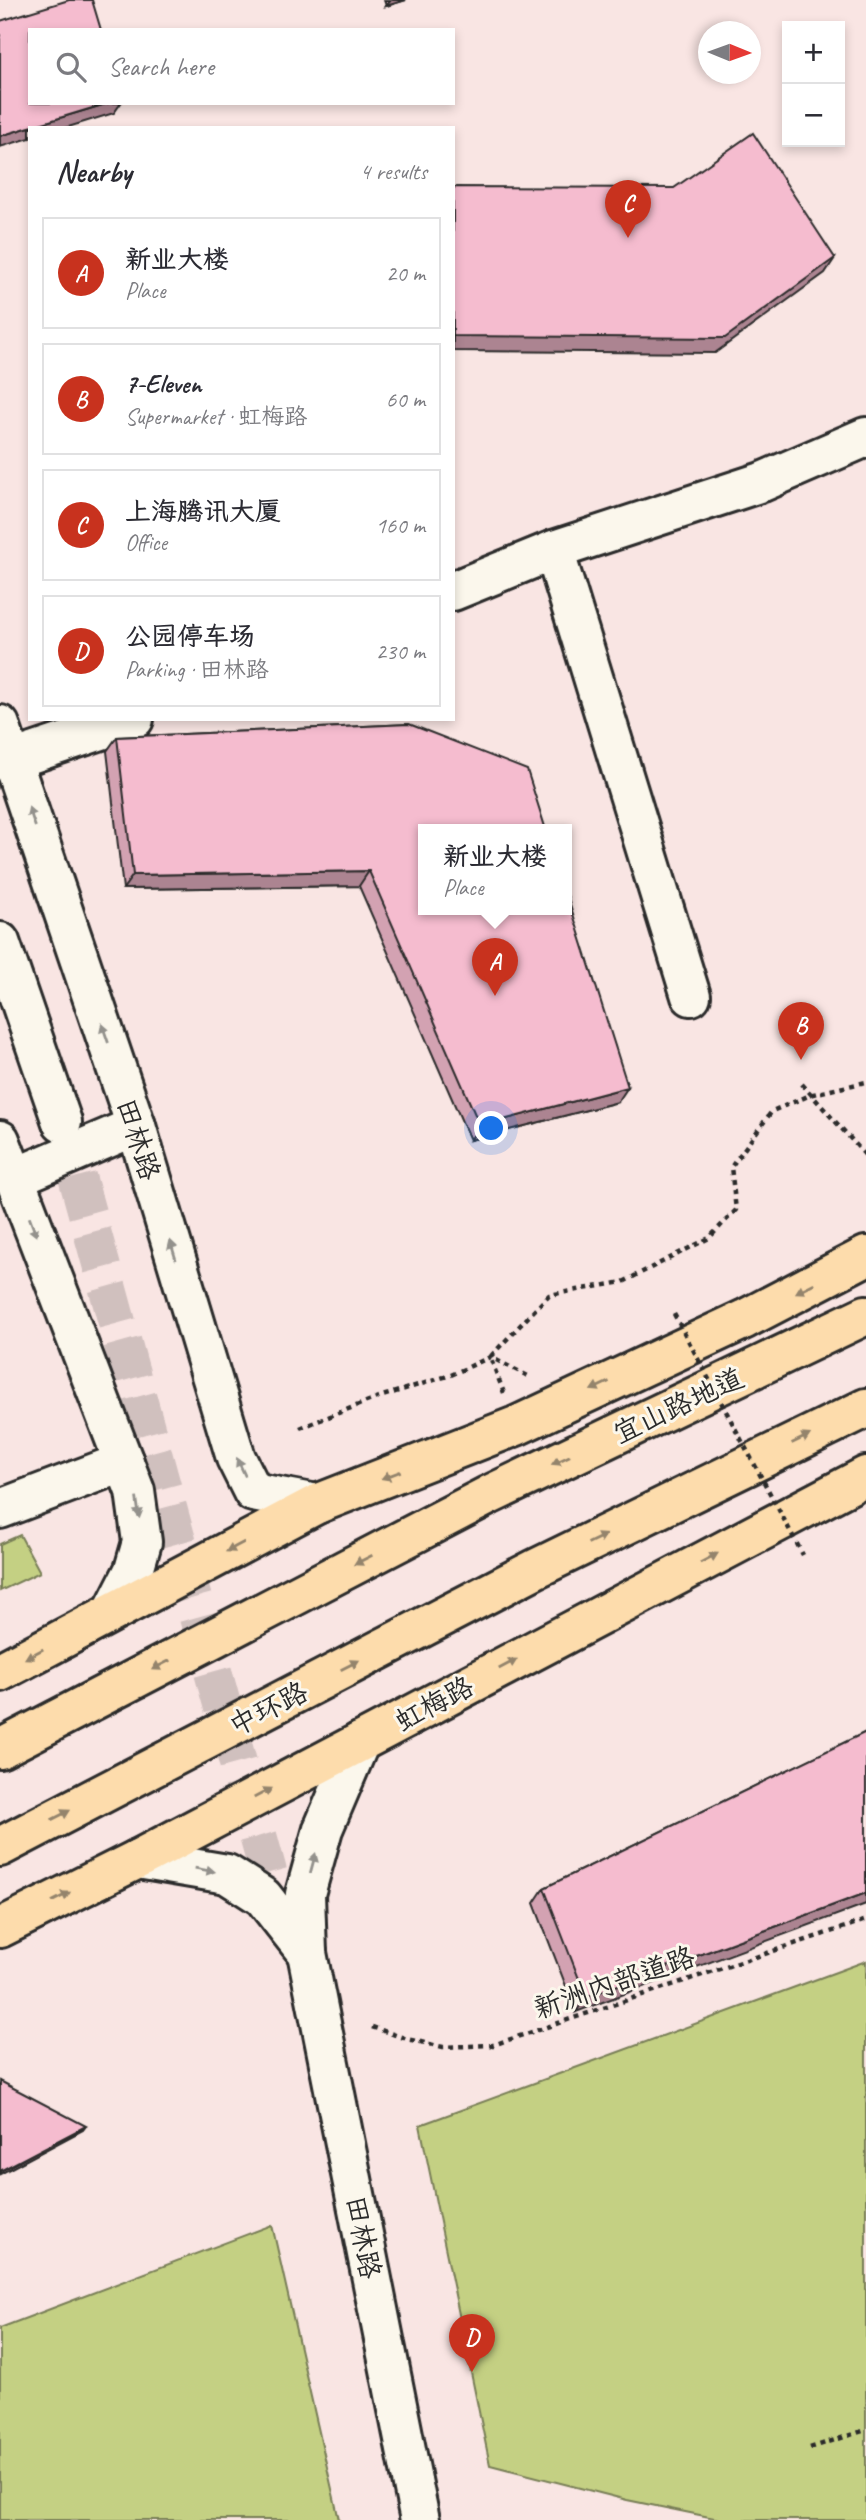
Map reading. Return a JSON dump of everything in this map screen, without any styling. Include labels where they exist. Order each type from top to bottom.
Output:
[{"type":"main road","points":[[0,1672],[317,1504],[516,1426],[733,1324],[866,1256]]},
{"type":"main road","name":"宜山路地道","points":[[0,1749],[489,1495],[866,1315]]},
{"type":"main road","name":"中环路","points":[[0,1847],[535,1569],[866,1408]]},
{"type":"main road","name":"虹梅路","points":[[0,1928],[138,1859],[866,1476]]},
{"type":"street","points":[[455,591],[554,550],[762,482],[866,437]]},
{"type":"street","points":[[554,550],[691,996]]},
{"type":"street","points":[[12,760],[128,721]]},
{"type":"street","name":"田林路","points":[[0,725],[136,1126],[236,1458],[253,1492],[317,1504]]},
{"type":"street","points":[[0,942],[62,1122]]},
{"type":"street","points":[[14,1178],[136,1126]]},
{"type":"street","points":[[0,1140],[135,1491],[142,1542],[134,1570],[113,1611]]},
{"type":"street","points":[[0,1509],[124,1462]]},
{"type":"street","name":"田林路","points":[[360,1742],[323,1829],[305,1894],[307,1953],[420,2520]]},
{"type":"street","name":"田林路","points":[[138,1859],[227,1874],[263,1897],[307,1953]]},
{"type":"path","points":[[300,1428],[379,1397],[452,1376],[490,1357],[549,1295],[623,1282],[709,1238],[736,1210],[732,1167],[772,1111],[813,1094],[866,1082]]},
{"type":"path","points":[[802,1084],[866,1156]]},
{"type":"path","points":[[674,1314],[803,1555]]},
{"type":"path","points":[[490,1357],[537,1381]]},
{"type":"path","points":[[490,1357],[516,1426]]},
{"type":"path","name":"新洲内部道路","points":[[372,2027],[443,2047],[493,2045],[866,1920]]},
{"type":"path","points":[[810,2448],[866,2430]]},
{"type":"green space","points":[[20,1535],[40,1572],[0,1591],[0,1544]]},
{"type":"green space","points":[[866,1961],[866,2520],[724,2520],[627,2500],[490,2465],[420,2125]]},
{"type":"green space","points":[[272,2225],[339,2520],[0,2520],[0,2328]]},
{"type":"building","points":[[69,0],[92,0],[100,28],[28,28],[28,105],[102,105],[0,136],[0,21]]},
{"type":"building","points":[[753,133],[835,258],[725,338],[455,336],[455,187],[674,188]]},
{"type":"building","points":[[409,724],[527,770],[544,824],[418,824],[418,915],[572,915],[572,911],[628,1087],[480,1126],[369,871],[133,875],[117,737]]},
{"type":"building","points":[[866,1732],[866,1893],[586,1997],[544,1888]]},
{"type":"building","points":[[0,2081],[86,2126],[0,2171]]},
{"type":"tunnel","points":[[62,1122],[284,1930]]},
{"type":"place","name":"上海腾讯大厦","points":[[628,238]]},
{"type":"place","name":"新业大楼","points":[[495,996]]},
{"type":"place","name":"7-Eleven","points":[[801,1060]]},
{"type":"place","name":"公园停车场","points":[[472,2372]]}]
